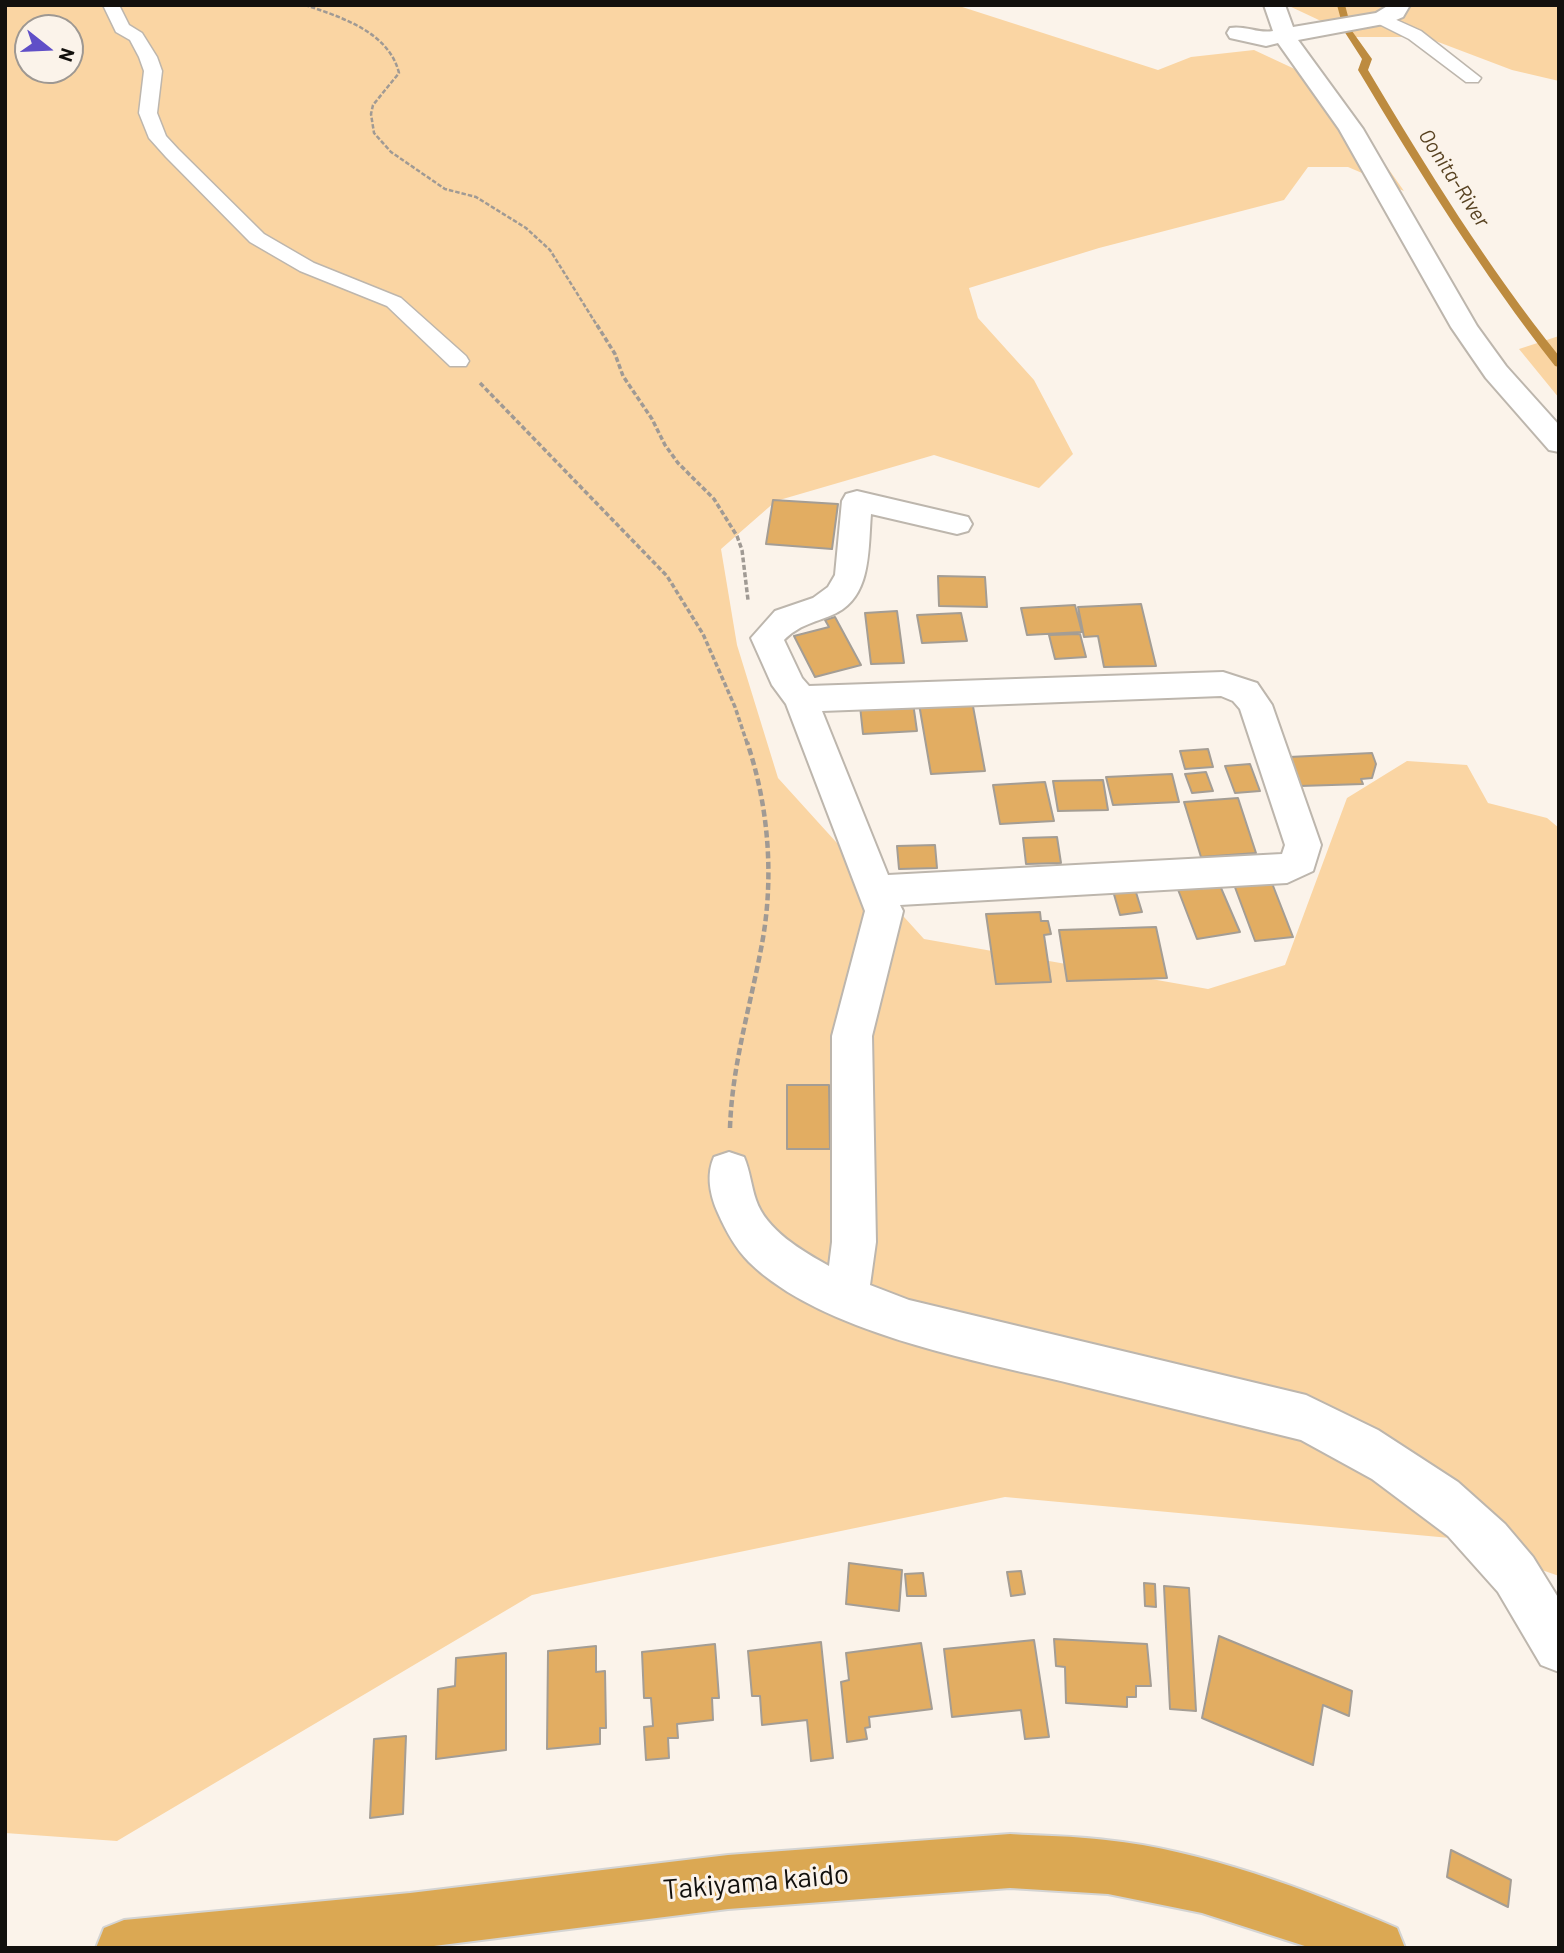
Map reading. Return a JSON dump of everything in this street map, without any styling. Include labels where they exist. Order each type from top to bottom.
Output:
[{"type":"highway","name":"Takiyama kaido","points":[[124,1948],[410,1921],[728,1882],[1010,1860],[1108,1867],[1202,1886],[1312,1920],[1377,1948]]},
{"type":"street","points":[[1274,5],[1295,35]]},
{"type":"street","points":[[1238,33],[1266,39],[1295,35],[1372,20],[1395,12],[1400,5]]},
{"type":"street","points":[[1295,35],[1291,49],[1351,129],[1464,327],[1496,372],[1559,443]]},
{"type":"street","points":[[846,1298],[854,1242],[852,1036],[884,911],[801,699],[789,685],[767,638],[786,619],[824,606],[840,595],[850,575],[857,501],[957,524]]},
{"type":"street","points":[[801,699],[1223,684],[1245,692],[1255,705],[1303,845],[1300,861],[1287,868],[878,891]]},
{"type":"street","points":[[730,1171],[737,1209],[755,1237],[782,1262],[846,1298],[909,1322],[1306,1418],[1359,1443],[1425,1488],[1483,1535],[1510,1567],[1559,1647]]},
{"type":"lane","points":[[111,5],[122,27],[136,37],[148,57],[153,71],[148,113],[158,138],[172,153],[257,238],[307,267],[394,302],[458,361]]},
{"type":"lane","points":[[1372,20],[1415,35],[1472,78]]},
{"type":"path","points":[[304,5],[360,26],[395,58],[399,73],[379,96],[371,114],[374,132],[391,152],[445,188],[476,197],[526,228],[550,250],[615,354],[623,376],[652,419],[665,445],[678,463],[714,499],[737,536],[742,550],[749,608],[767,638]]},
{"type":"path","points":[[458,361],[667,576],[703,634],[735,707],[752,757],[766,819],[768,885],[762,936],[731,1092],[730,1171]]},
{"type":"shaded area","points":[[5,5],[956,5],[1158,70],[1191,57],[1254,50],[1329,85],[1404,191],[1348,167],[1308,167],[1284,200],[1099,248],[969,288],[978,318],[1034,380],[1073,454],[1039,488],[934,455],[776,501],[721,549],[737,645],[778,778],[924,939],[1208,989],[1285,965],[1347,798],[1407,761],[1467,765],[1488,803],[1547,818],[1559,828],[1559,1576],[1450,1538],[1005,1497],[532,1595],[117,1841],[5,1833]]},
{"type":"shaded area","points":[[1287,5],[1559,5],[1559,81],[1512,70],[1425,37],[1355,37]]},
{"type":"shaded area","points":[[1559,336],[1559,398],[1519,349]]},
{"type":"building","points":[[773,500],[838,504],[832,549],[766,544]]},
{"type":"building","points":[[938,576],[985,577],[987,607],[939,606]]},
{"type":"building","points":[[1141,604],[1156,666],[1104,667],[1098,636],[1084,637],[1078,607]]},
{"type":"building","points":[[1075,605],[1082,632],[1027,635],[1021,608]]},
{"type":"building","points":[[897,611],[904,663],[871,664],[865,613]]},
{"type":"building","points":[[961,613],[967,641],[922,643],[917,615]]},
{"type":"building","points":[[835,617],[861,665],[815,677],[794,636],[829,627],[825,620]]},
{"type":"building","points":[[1080,634],[1086,657],[1055,659],[1049,635]]},
{"type":"building","points":[[972,701],[985,771],[931,774],[919,704]]},
{"type":"building","points":[[913,703],[917,731],[863,734],[860,706]]},
{"type":"building","points":[[1208,749],[1213,767],[1185,769],[1180,751]]},
{"type":"building","points":[[1372,753],[1376,764],[1372,778],[1361,779],[1363,784],[1300,786],[1289,757]]},
{"type":"building","points":[[1250,764],[1260,791],[1235,793],[1225,766]]},
{"type":"building","points":[[1206,772],[1213,791],[1192,793],[1185,774]]},
{"type":"building","points":[[1172,774],[1179,802],[1113,805],[1106,777]]},
{"type":"building","points":[[1103,780],[1108,810],[1058,811],[1053,781]]},
{"type":"building","points":[[1045,782],[1054,821],[1000,824],[993,785]]},
{"type":"building","points":[[1238,798],[1256,853],[1201,857],[1184,802]]},
{"type":"building","points":[[1057,837],[1061,863],[1026,864],[1023,838]]},
{"type":"building","points":[[935,845],[937,868],[899,869],[897,846]]},
{"type":"building","points":[[1270,878],[1293,937],[1255,941],[1233,882]]},
{"type":"building","points":[[1218,881],[1240,932],[1197,939],[1177,887]]},
{"type":"building","points":[[1135,889],[1142,912],[1120,915],[1113,891]]},
{"type":"building","points":[[1040,912],[1041,921],[1048,921],[1051,934],[1044,935],[1051,982],[996,984],[986,914]]},
{"type":"building","points":[[1156,927],[1167,978],[1067,981],[1059,930]]},
{"type":"building","points":[[787,1085],[829,1085],[830,1149],[787,1149]]},
{"type":"building","points":[[849,1563],[902,1570],[899,1611],[846,1604]]},
{"type":"building","points":[[1021,1571],[1025,1594],[1011,1596],[1007,1572]]},
{"type":"building","points":[[923,1573],[926,1596],[907,1596],[905,1574]]},
{"type":"building","points":[[1144,1583],[1155,1584],[1156,1607],[1145,1606]]},
{"type":"building","points":[[1164,1586],[1189,1588],[1196,1711],[1170,1709]]},
{"type":"building","points":[[1219,1636],[1352,1691],[1349,1716],[1323,1705],[1313,1765],[1202,1718]]},
{"type":"building","points":[[1054,1639],[1147,1644],[1151,1686],[1136,1686],[1136,1697],[1127,1697],[1127,1707],[1066,1703],[1065,1667],[1056,1666]]},
{"type":"building","points":[[1034,1640],[1049,1737],[1025,1739],[1021,1710],[952,1717],[944,1649]]},
{"type":"building","points":[[821,1642],[833,1758],[811,1761],[807,1720],[762,1725],[760,1696],[752,1696],[748,1651]]},
{"type":"building","points":[[921,1643],[932,1709],[869,1717],[870,1727],[865,1728],[867,1739],[847,1742],[841,1682],[849,1680],[846,1653]]},
{"type":"building","points":[[715,1644],[719,1698],[712,1698],[713,1720],[677,1724],[678,1738],[668,1738],[669,1758],[646,1760],[644,1727],[653,1726],[651,1698],[644,1698],[642,1652]]},
{"type":"building","points":[[596,1646],[596,1672],[605,1671],[606,1728],[600,1728],[600,1744],[547,1749],[548,1651]]},
{"type":"building","points":[[506,1653],[506,1750],[436,1759],[438,1689],[455,1686],[456,1658]]},
{"type":"building","points":[[406,1736],[403,1814],[370,1818],[374,1739]]},
{"type":"building","points":[[1451,1850],[1511,1880],[1508,1907],[1447,1877]]},
{"type":"waterway","name":"Oonita-River","points":[[1341,5],[1348,31],[1367,59],[1363,70],[1409,146],[1505,294],[1559,364]]}]
